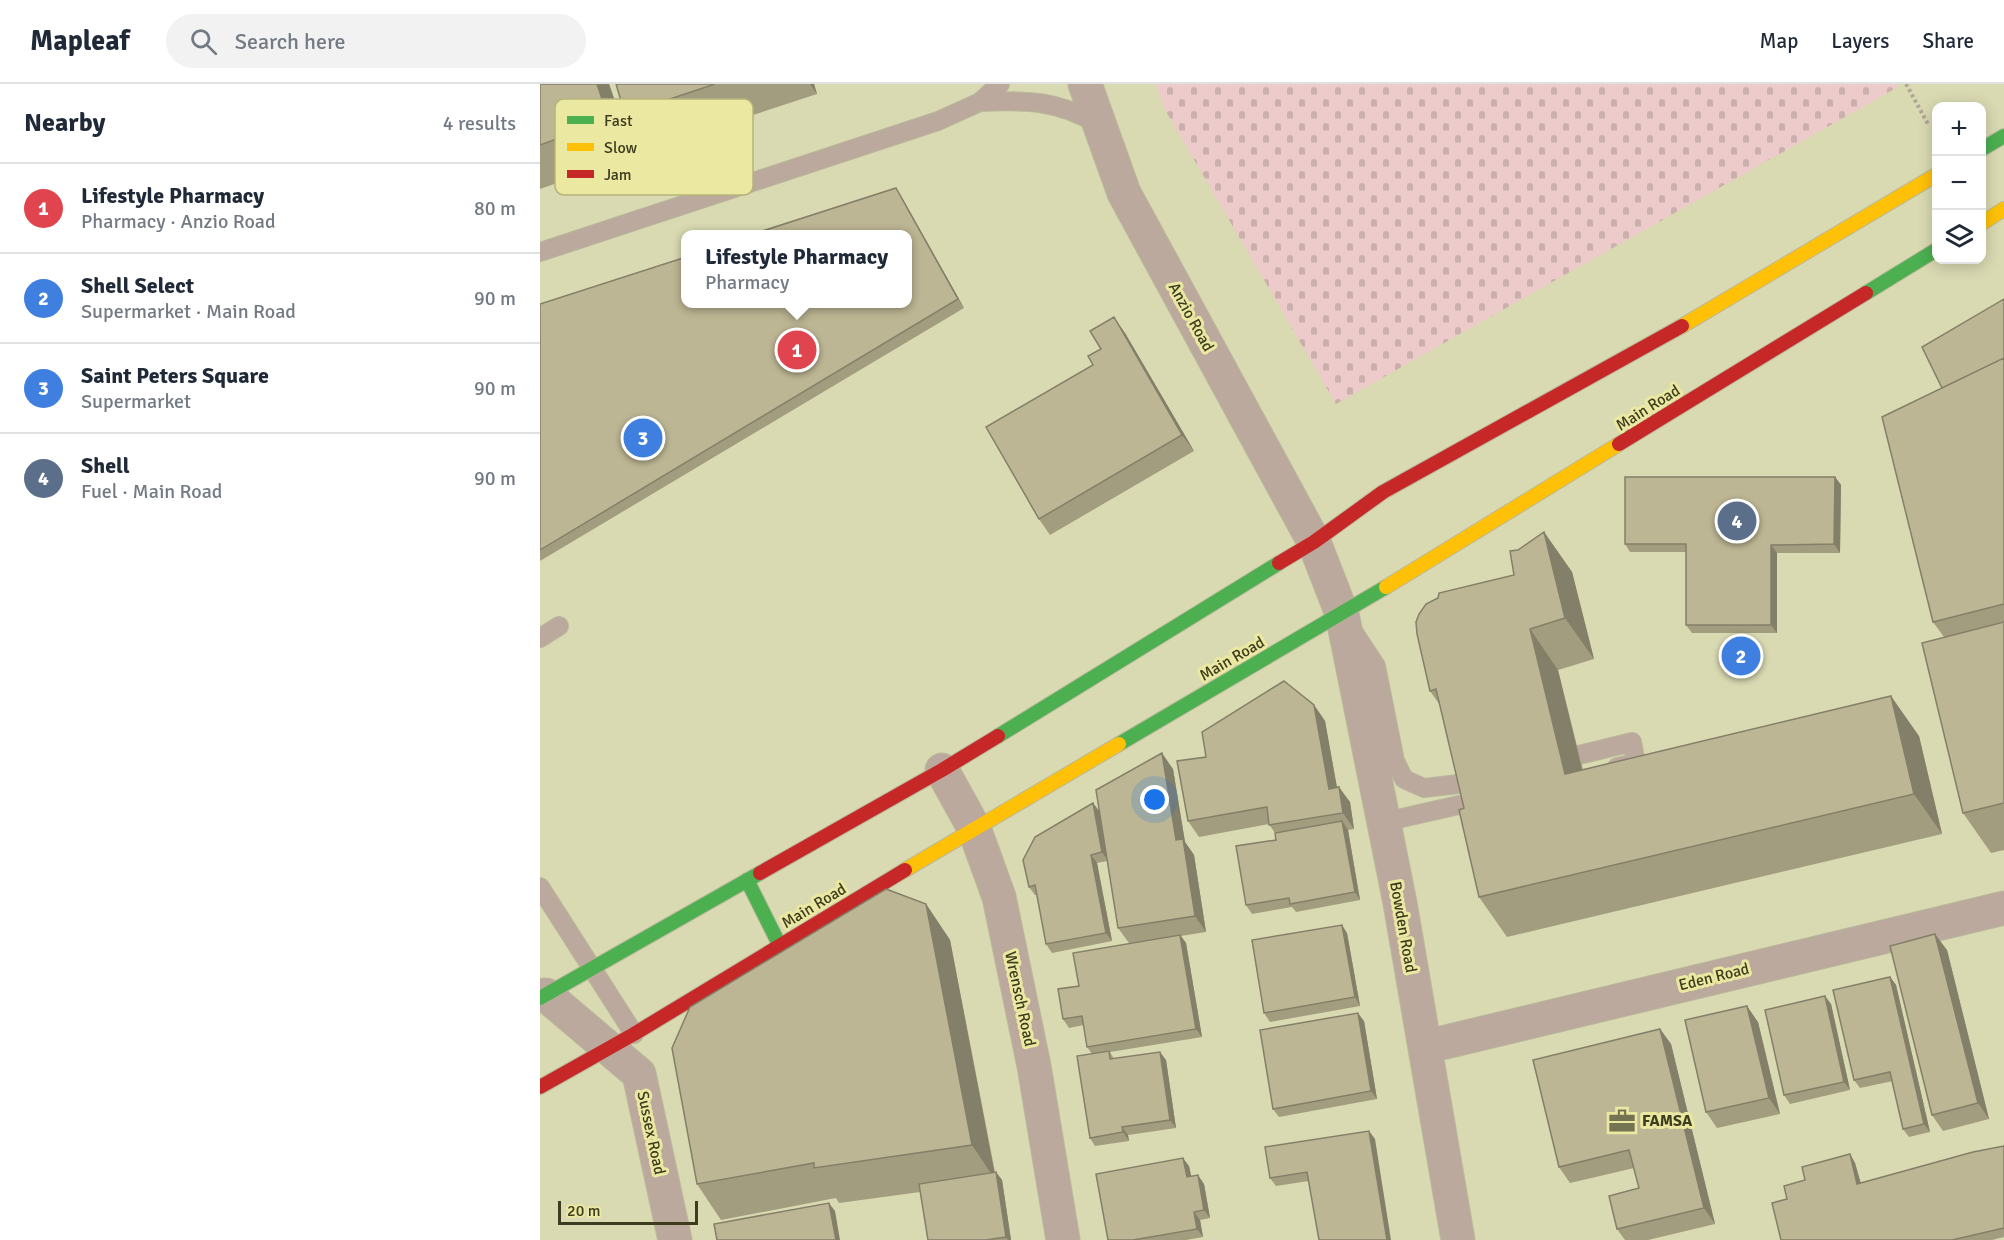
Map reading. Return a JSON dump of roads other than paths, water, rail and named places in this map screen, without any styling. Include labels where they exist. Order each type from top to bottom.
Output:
[{"type":"main road","points":[[1986,147],[2004,136]]},
{"type":"main road","points":[[542,994],[592,969],[942,770],[1314,542],[1383,492],[1665,336],[1932,178]]},
{"type":"main road","points":[[1986,220],[2004,209]]},
{"type":"main road","name":"Main Road","points":[[540,1087],[621,1041],[974,828],[1342,614],[1932,252]]},
{"type":"main road","points":[[747,880],[780,946]]},
{"type":"street","name":"Anzio Road","points":[[1085,84],[1124,193],[1314,542],[1342,614]]},
{"type":"street","name":"Bowden Road","points":[[1342,614],[1384,822],[1458,1240]]},
{"type":"street","name":"Wrensch Road","points":[[942,770],[974,828],[999,897],[1034,1066],[1063,1240]]},
{"type":"street","name":"Eden Road","points":[[1425,1047],[2004,908]]},
{"type":"street","name":"Sussex Road","points":[[542,994],[621,1041],[639,1074],[675,1240]]},
{"type":"lane","points":[[753,182],[938,121],[980,102],[1000,84]]},
{"type":"lane","points":[[980,102],[1013,100],[1052,104],[1083,115],[1100,125]]},
{"type":"lane","points":[[540,252],[713,195]]},
{"type":"lane","points":[[1342,614],[1376,666],[1395,761],[1404,778],[1424,788],[1476,782]]},
{"type":"lane","points":[[540,638],[559,627]]},
{"type":"lane","points":[[1579,755],[1632,742],[1636,763],[1605,770]]},
{"type":"lane","points":[[1384,822],[1481,800]]},
{"type":"lane","points":[[540,887],[592,969],[621,1041]]},
{"type":"place","name":"Lifestyle Pharmacy","points":[[797,350]]},
{"type":"place","name":"Saint Peters Square","points":[[643,438]]},
{"type":"place","name":"Shell","points":[[1737,521]]},
{"type":"place","name":"Shell Select","points":[[1741,656]]},
{"type":"place","name":"FAMSA","points":[[1622,1121]]}]
